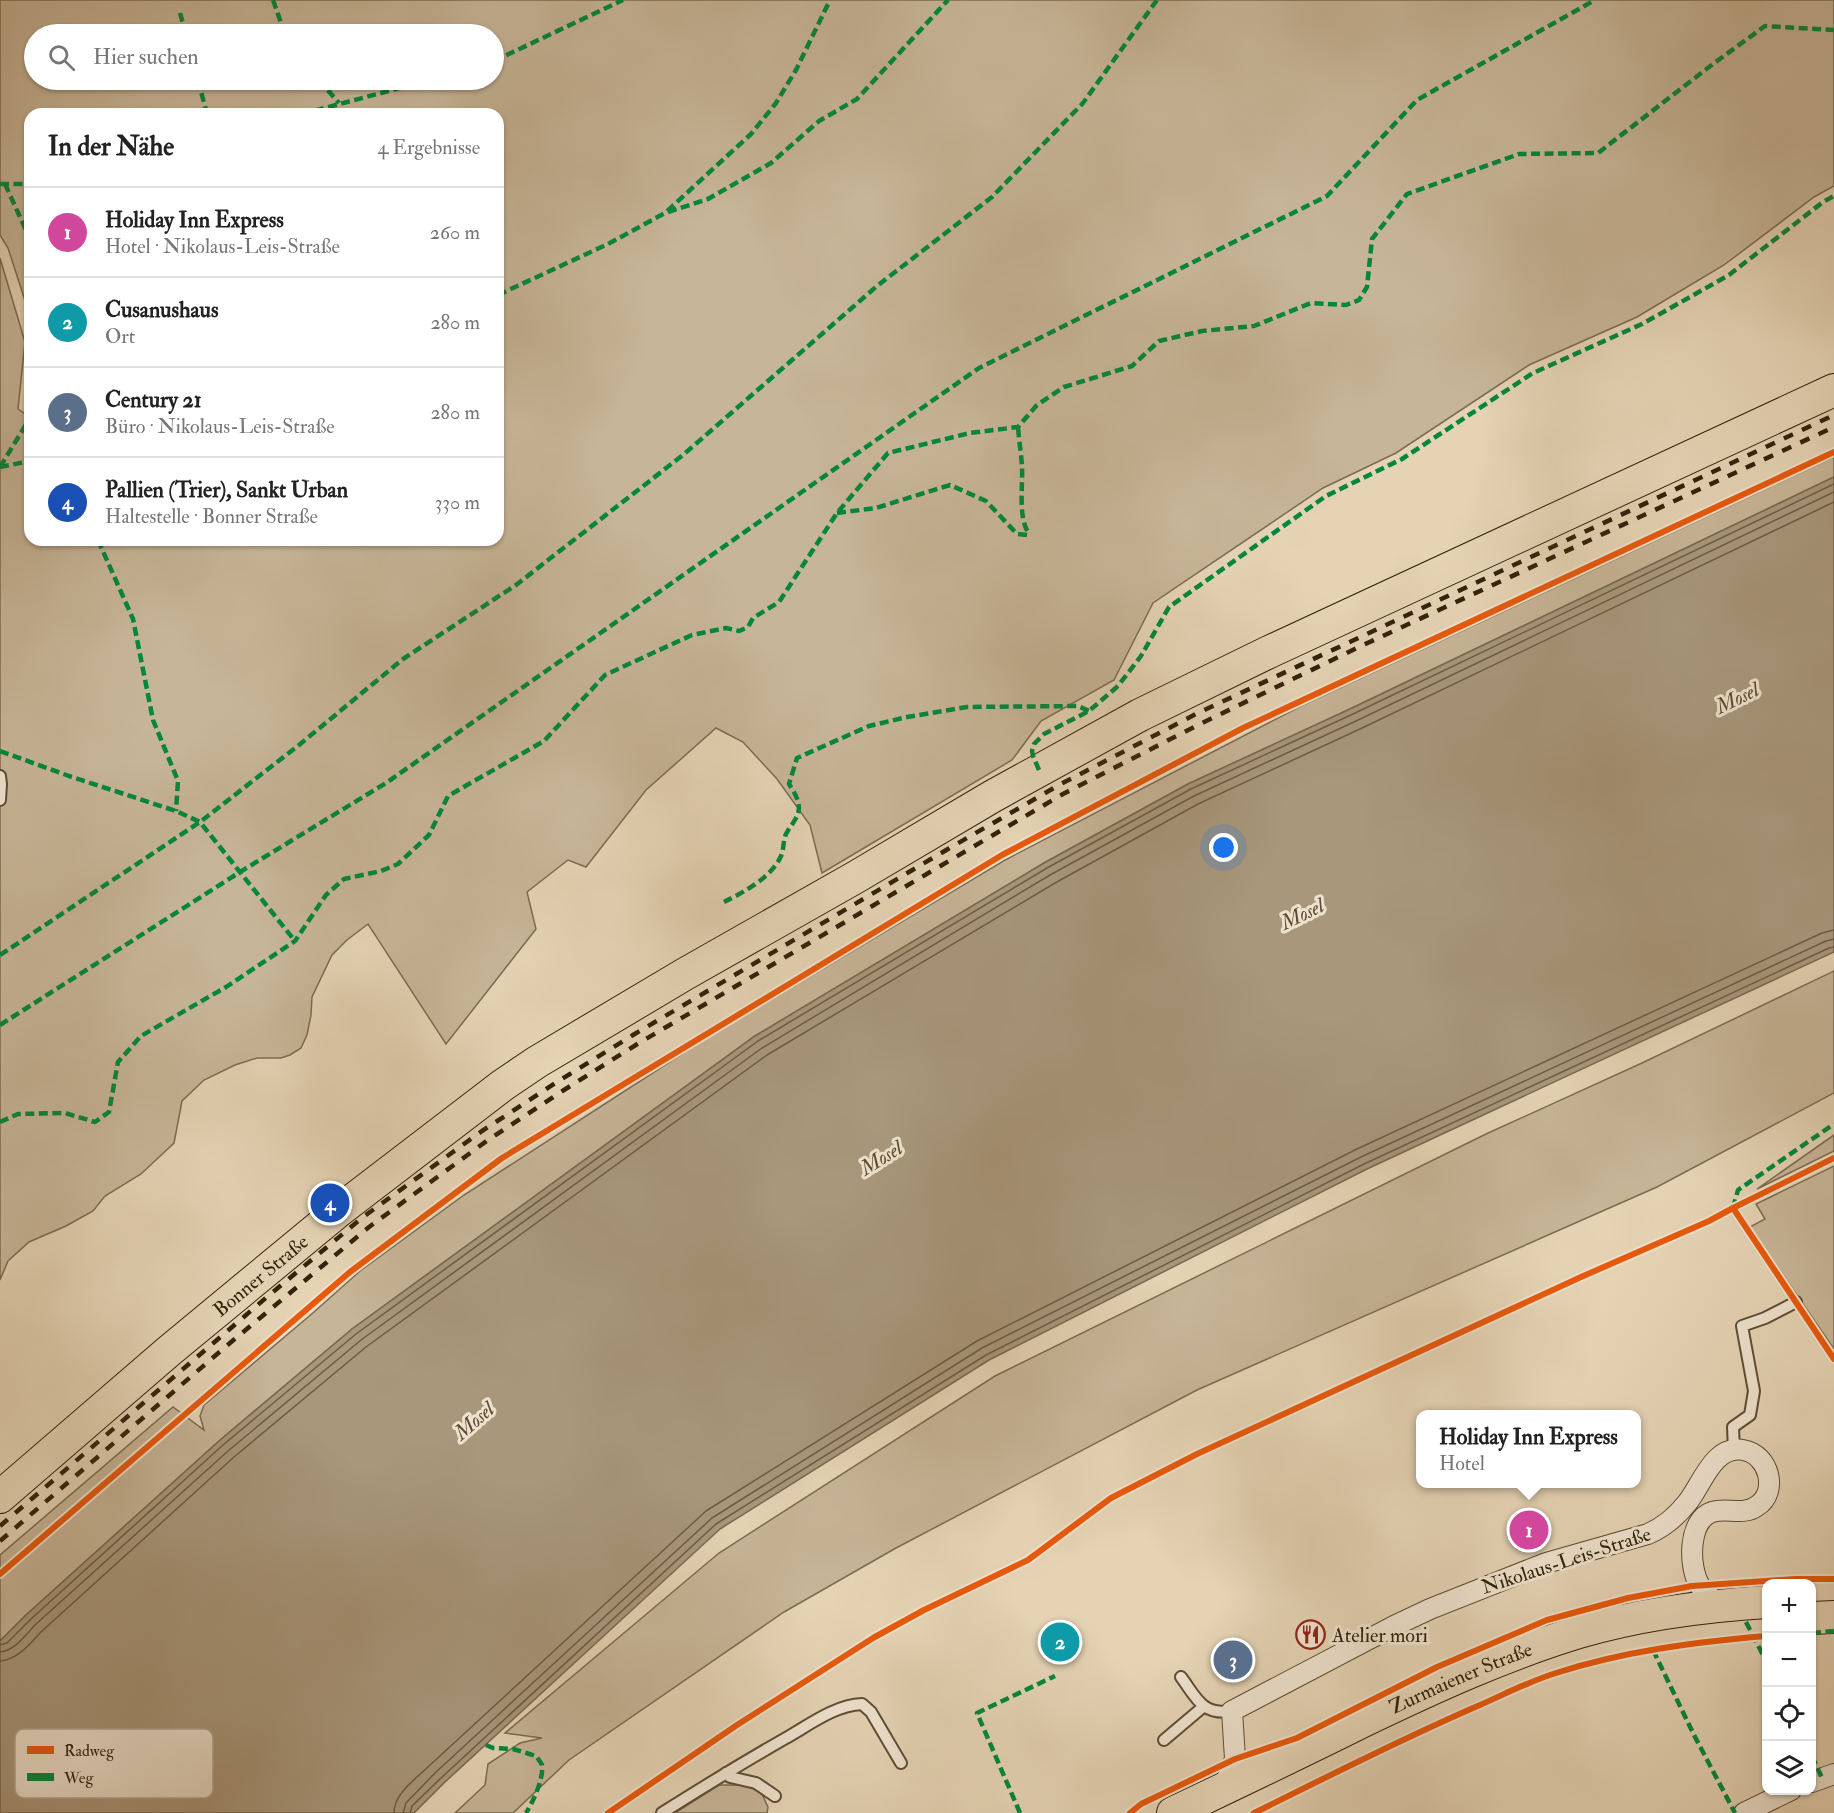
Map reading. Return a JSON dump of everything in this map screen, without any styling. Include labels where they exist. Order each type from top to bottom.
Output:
[{"type":"main road","name":"Bonner Straße","points":[[0,1497],[169,1351],[341,1209],[503,1085],[537,1062],[993,796],[1140,716],[1280,647],[1834,390]]},
{"type":"main road","points":[[1816,1600],[1834,1599]]},
{"type":"main road","name":"Zurmaiener Straße","points":[[1222,1801],[1455,1678],[1514,1654],[1622,1621],[1719,1605],[1762,1602]]},
{"type":"main road","points":[[1816,1618],[1834,1617]]},
{"type":"main road","name":"Zurmaiener Straße","points":[[1173,1813],[1222,1801],[1445,1702],[1555,1661],[1655,1634],[1762,1621]]},
{"type":"street","points":[[1719,1605],[1700,1586],[1694,1571],[1691,1557],[1696,1532],[1708,1513],[1743,1512],[1758,1506],[1765,1497],[1768,1487],[1767,1467],[1761,1458],[1748,1451],[1734,1450]]},
{"type":"street","name":"Nikolaus-Leis-Straße","points":[[1232,1711],[1394,1626],[1440,1605],[1546,1563],[1648,1534],[1661,1528],[1676,1517],[1689,1501],[1716,1460],[1734,1450]]},
{"type":"street","points":[[1222,1801],[1235,1759],[1232,1711]]},
{"type":"street","points":[[1816,1781],[1834,1774]]},
{"type":"street","points":[[1744,1813],[1782,1795]]},
{"type":"lane","points":[[0,776],[2,784],[0,800]]},
{"type":"lane","points":[[1734,1450],[1733,1427],[1750,1414],[1755,1391],[1742,1326],[1766,1318],[1796,1302]]},
{"type":"lane","points":[[1181,1677],[1203,1707],[1219,1713],[1232,1711]]},
{"type":"lane","points":[[662,1813],[726,1773],[849,1704],[862,1704],[871,1712],[901,1763]]},
{"type":"lane","points":[[1164,1740],[1203,1707]]},
{"type":"lane","points":[[726,1773],[730,1777],[756,1783],[775,1796]]},
{"type":"shaded area","points":[[0,0],[1834,0],[1834,186],[1814,197],[1724,265],[1637,317],[1529,365],[1396,453],[1323,488],[1153,603],[1114,680],[1041,721],[1012,760],[822,873],[810,825],[777,779],[743,742],[716,728],[646,790],[586,867],[568,860],[527,892],[536,929],[446,1044],[368,924],[332,955],[312,997],[307,1035],[301,1048],[281,1058],[257,1058],[235,1065],[204,1080],[182,1101],[174,1143],[141,1174],[105,1196],[93,1211],[29,1242],[8,1261],[0,1280],[0,258],[24,339],[18,409],[24,413],[24,546],[504,546],[504,108],[24,108],[24,297],[8,248],[0,235]]},
{"type":"shaded area","points":[[1834,457],[1834,477],[1188,784],[1044,863],[755,1036],[352,1329],[219,1441],[0,1641],[0,1555],[173,1407],[204,1430],[200,1416],[204,1405],[360,1271],[464,1195],[702,1041],[1005,860],[1301,706]]},
{"type":"shaded area","points":[[1834,971],[1834,1093],[1657,1187],[1197,1390],[896,1548],[784,1612],[569,1760],[513,1813],[455,1813],[485,1785],[488,1764],[520,1743],[542,1738],[505,1733],[719,1553],[995,1376],[1486,1134],[1642,1063]]},
{"type":"shaded area","points":[[1834,1135],[1834,1151],[1757,1189]]},
{"type":"shaded area","points":[[1834,1166],[1834,1349],[1750,1227],[1765,1219],[1756,1204]]},
{"type":"shaded area","points":[[719,1785],[744,1785],[761,1792],[768,1807],[767,1813],[675,1813]]},
{"type":"water","name":"Mosel","points":[[1834,477],[1834,952],[1367,1169],[989,1360],[720,1529],[414,1813],[0,1813],[0,1641],[219,1441],[352,1329],[755,1036],[1044,863],[1188,784]]},
{"type":"railway","points":[[0,1526],[363,1217],[482,1131],[633,1035],[1059,785],[1196,714],[1834,415]]},
{"type":"railway","points":[[0,1541],[369,1227],[488,1140],[639,1043],[1063,794],[1359,647],[1834,427]]},
{"type":"marked path","points":[[273,0],[281,24]]},
{"type":"marked path","points":[[504,56],[623,0]]},
{"type":"marked path","points":[[504,292],[608,244],[665,213],[751,134],[776,103],[796,70],[830,0]]},
{"type":"marked path","points":[[668,212],[708,199],[771,163],[819,121],[857,99],[948,0]]},
{"type":"marked path","points":[[0,955],[200,822],[299,745],[403,659],[516,585],[683,455],[877,286],[992,197],[1083,103],[1157,0]]},
{"type":"marked path","points":[[0,1025],[240,872],[386,783],[979,368],[1327,196],[1417,100],[1595,0]]},
{"type":"marked path","points":[[180,13],[183,24]]},
{"type":"marked path","points":[[0,1122],[18,1114],[65,1113],[95,1122],[109,1112],[118,1062],[141,1036],[226,987],[295,941],[326,895],[344,879],[381,871],[398,864],[429,835],[448,796],[544,741],[605,675],[692,635],[726,628],[739,631],[748,627],[753,618],[779,602],[837,513],[888,453],[970,433],[1018,427],[1037,405],[1064,387],[1132,366],[1159,341],[1202,331],[1254,326],[1311,303],[1346,305],[1359,300],[1367,287],[1372,239],[1407,194],[1519,154],[1598,153],[1765,26],[1834,30]]},
{"type":"marked path","points":[[201,90],[205,108]]},
{"type":"marked path","points":[[328,90],[339,103]]},
{"type":"marked path","points":[[325,108],[392,90]]},
{"type":"marked path","points":[[0,184],[24,184]]},
{"type":"marked path","points":[[5,184],[24,226]]},
{"type":"marked path","points":[[1039,770],[1032,751],[1034,744],[1044,734],[1089,711],[1118,686],[1141,656],[1169,607],[1326,496],[1402,459],[1533,373],[1642,324],[1729,275],[1823,202],[1834,196]]},
{"type":"marked path","points":[[837,513],[876,508],[950,485],[986,501],[1017,534],[1027,535],[1022,509],[1022,466],[1018,427]]},
{"type":"marked path","points":[[0,467],[24,428]]},
{"type":"marked path","points":[[0,467],[24,462]]},
{"type":"marked path","points":[[101,546],[133,619],[153,720],[178,781],[176,811]]},
{"type":"marked path","points":[[724,902],[748,889],[777,864],[786,834],[799,809],[796,796],[789,784],[797,758],[869,726],[967,707],[1078,706],[1089,711]]},
{"type":"marked path","points":[[0,751],[176,811],[200,822],[295,941]]},
{"type":"marked path","points":[[1733,1208],[1738,1190],[1834,1124]]},
{"type":"marked path","points":[[1746,1622],[1762,1653]]},
{"type":"marked path","points":[[1816,1633],[1834,1631]]},
{"type":"marked path","points":[[1653,1650],[1735,1813]]},
{"type":"marked path","points":[[1020,1813],[977,1713],[1055,1676]]},
{"type":"marked path","points":[[486,1745],[493,1748],[513,1749],[536,1756],[541,1764],[540,1783],[526,1813]]},
{"type":"marked path","points":[[1816,1765],[1822,1778]]},
{"type":"cycle path","points":[[0,1574],[350,1272],[502,1158],[1002,855],[1243,728],[1834,452]]},
{"type":"cycle path","points":[[608,1813],[737,1725],[873,1638],[924,1610],[1028,1560],[1111,1498],[1197,1454],[1581,1277],[1709,1221],[1834,1158]]},
{"type":"cycle path","points":[[1733,1208],[1834,1359]]},
{"type":"cycle path","points":[[1130,1813],[1141,1804],[1235,1759],[1297,1738],[1437,1667],[1547,1620],[1628,1598],[1692,1586],[1795,1579],[1834,1579]]},
{"type":"cycle path","points":[[1254,1813],[1423,1731],[1546,1676],[1634,1653],[1762,1636]]},
{"type":"place","name":"Pallien (Trier), Sankt Urban","points":[[330,1203]]},
{"type":"place","name":"Holiday Inn Express","points":[[1529,1530]]},
{"type":"place","name":"Atelier mori","points":[[1311,1635]]},
{"type":"place","name":"Cusanushaus","points":[[1060,1642]]},
{"type":"place","name":"Century 21","points":[[1233,1660]]}]
